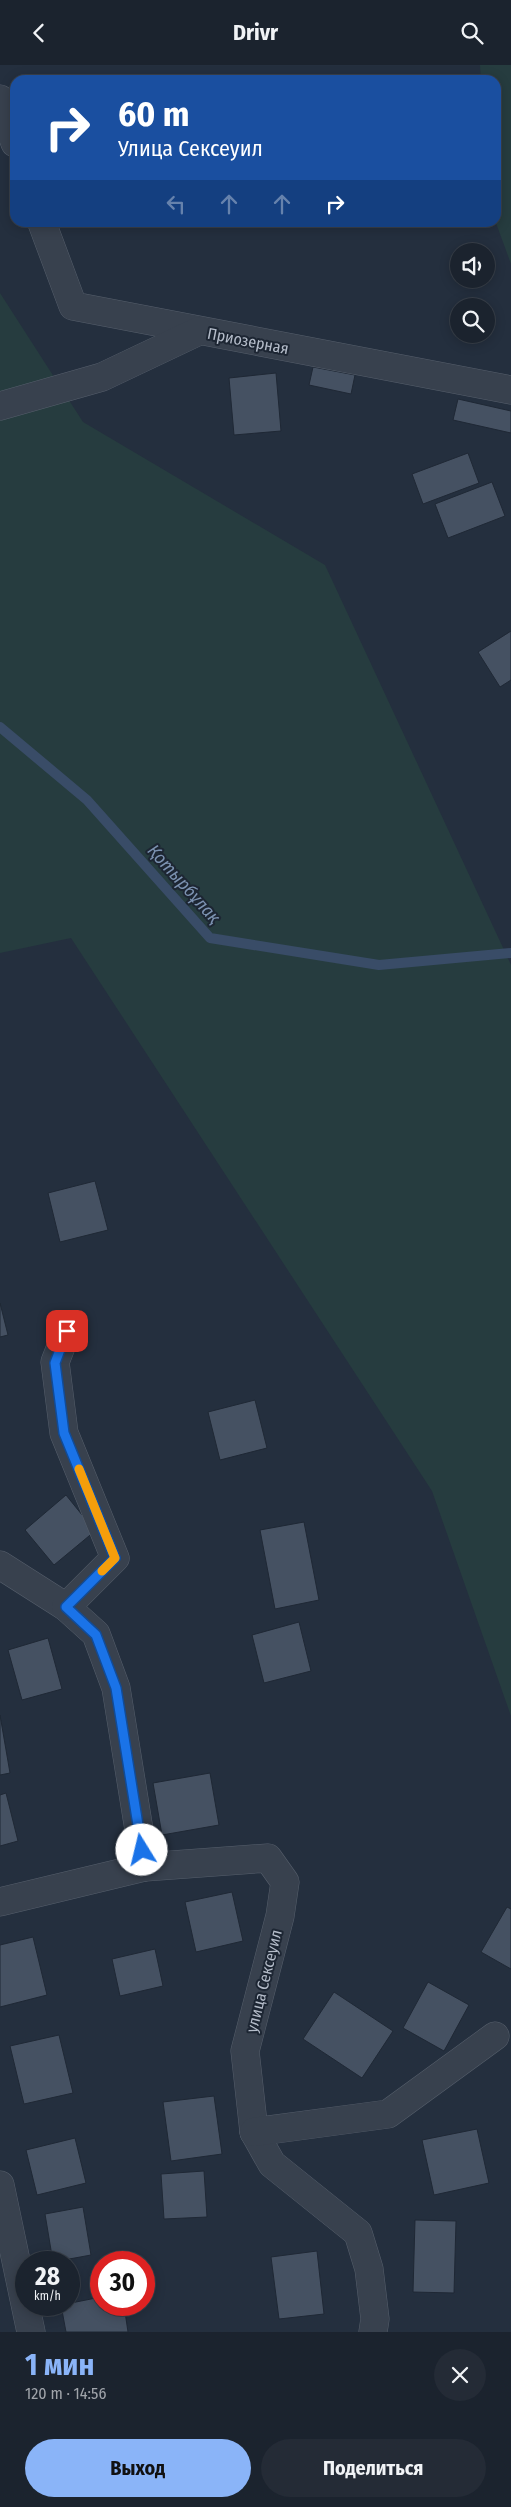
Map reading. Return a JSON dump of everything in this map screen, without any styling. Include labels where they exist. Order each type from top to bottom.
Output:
[{"type":"street","points":[[0,99],[10,128]]},
{"type":"street","name":"Приозерная","points":[[43,227],[73,307],[117,313],[199,331],[511,390]]},
{"type":"street","points":[[0,407],[102,377],[199,331]]},
{"type":"street","points":[[66,1607],[115,1558],[64,1433],[55,1363],[67,1331]]},
{"type":"street","points":[[0,1565],[66,1607],[96,1635],[116,1688],[144,1867]]},
{"type":"street","name":"улица Сексеуил","points":[[0,1902],[144,1867],[268,1858],[285,1882],[280,1916],[245,2051],[254,2132],[272,2165],[358,2233],[369,2269],[376,2319],[373,2332]]},
{"type":"street","points":[[254,2132],[388,2114],[495,2036]]},
{"type":"street","points":[[0,2185],[30,2332]]},
{"type":"green space","points":[[480,65],[511,65],[511,264],[497,227],[501,227],[501,75],[481,75]]},
{"type":"green space","points":[[0,293],[83,422],[325,565],[511,965],[511,1716],[432,1491],[71,938],[0,953]]},
{"type":"building","points":[[313,367],[355,375],[351,394],[309,385]]},
{"type":"building","points":[[276,373],[281,431],[234,435],[229,378]]},
{"type":"building","points":[[458,399],[511,411],[511,433],[453,420]]},
{"type":"building","points":[[468,453],[479,483],[423,504],[412,474]]},
{"type":"building","points":[[492,482],[505,516],[448,538],[435,504]]},
{"type":"building","points":[[511,631],[511,680],[500,687],[478,652]]},
{"type":"building","points":[[95,1181],[108,1230],[60,1242],[48,1193]]},
{"type":"building","points":[[0,1303],[8,1335],[0,1337]]},
{"type":"building","points":[[255,1400],[267,1448],[220,1460],[208,1412]]},
{"type":"building","points":[[66,1495],[95,1531],[54,1565],[25,1530]]},
{"type":"building","points":[[304,1522],[319,1600],[275,1609],[260,1530]]},
{"type":"building","points":[[299,1622],[311,1671],[264,1683],[252,1635]]},
{"type":"building","points":[[48,1638],[62,1689],[22,1700],[8,1650]]},
{"type":"building","points":[[0,1715],[10,1773],[0,1775]]},
{"type":"building","points":[[210,1773],[219,1825],[162,1835],[153,1783]]},
{"type":"building","points":[[6,1793],[18,1841],[0,1846],[0,1795]]},
{"type":"building","points":[[232,1892],[243,1941],[196,1952],[185,1902]]},
{"type":"building","points":[[507,1907],[511,1909],[511,1969],[481,1952]]},
{"type":"building","points":[[33,1937],[47,1995],[0,2007],[0,1945]]},
{"type":"building","points":[[155,1949],[163,1986],[120,1996],[112,1959]]},
{"type":"building","points":[[428,1982],[469,2005],[444,2051],[403,2028]]},
{"type":"building","points":[[334,1992],[393,2031],[362,2078],[303,2039]]},
{"type":"building","points":[[59,2035],[73,2093],[24,2104],[10,2046]]},
{"type":"building","points":[[214,2096],[222,2154],[171,2161],[163,2102]]},
{"type":"building","points":[[477,2129],[489,2183],[434,2195],[422,2140]]},
{"type":"building","points":[[75,2138],[86,2183],[37,2195],[26,2150]]},
{"type":"building","points":[[204,2171],[207,2217],[164,2219],[161,2174]]},
{"type":"building","points":[[83,2207],[90,2255],[80,2257],[80,2251],[51,2251],[45,2214]]},
{"type":"building","points":[[415,2220],[456,2221],[454,2293],[413,2292]]},
{"type":"building","points":[[317,2251],[324,2314],[279,2319],[271,2257]]},
{"type":"building","points":[[90,2299],[90,2316],[126,2316],[128,2332],[66,2332],[63,2316],[80,2316],[80,2301]]},
{"type":"waterway","name":"Қотырбұлақ","points":[[0,727],[87,800],[210,938],[379,965],[511,953]]},
{"type":"slow traffic","points":[[79,1469],[115,1558],[102,1571]]},
{"type":"route","points":[[67,1331],[55,1363],[64,1433],[115,1558],[66,1607],[96,1635],[116,1688],[142,1850]]}]
